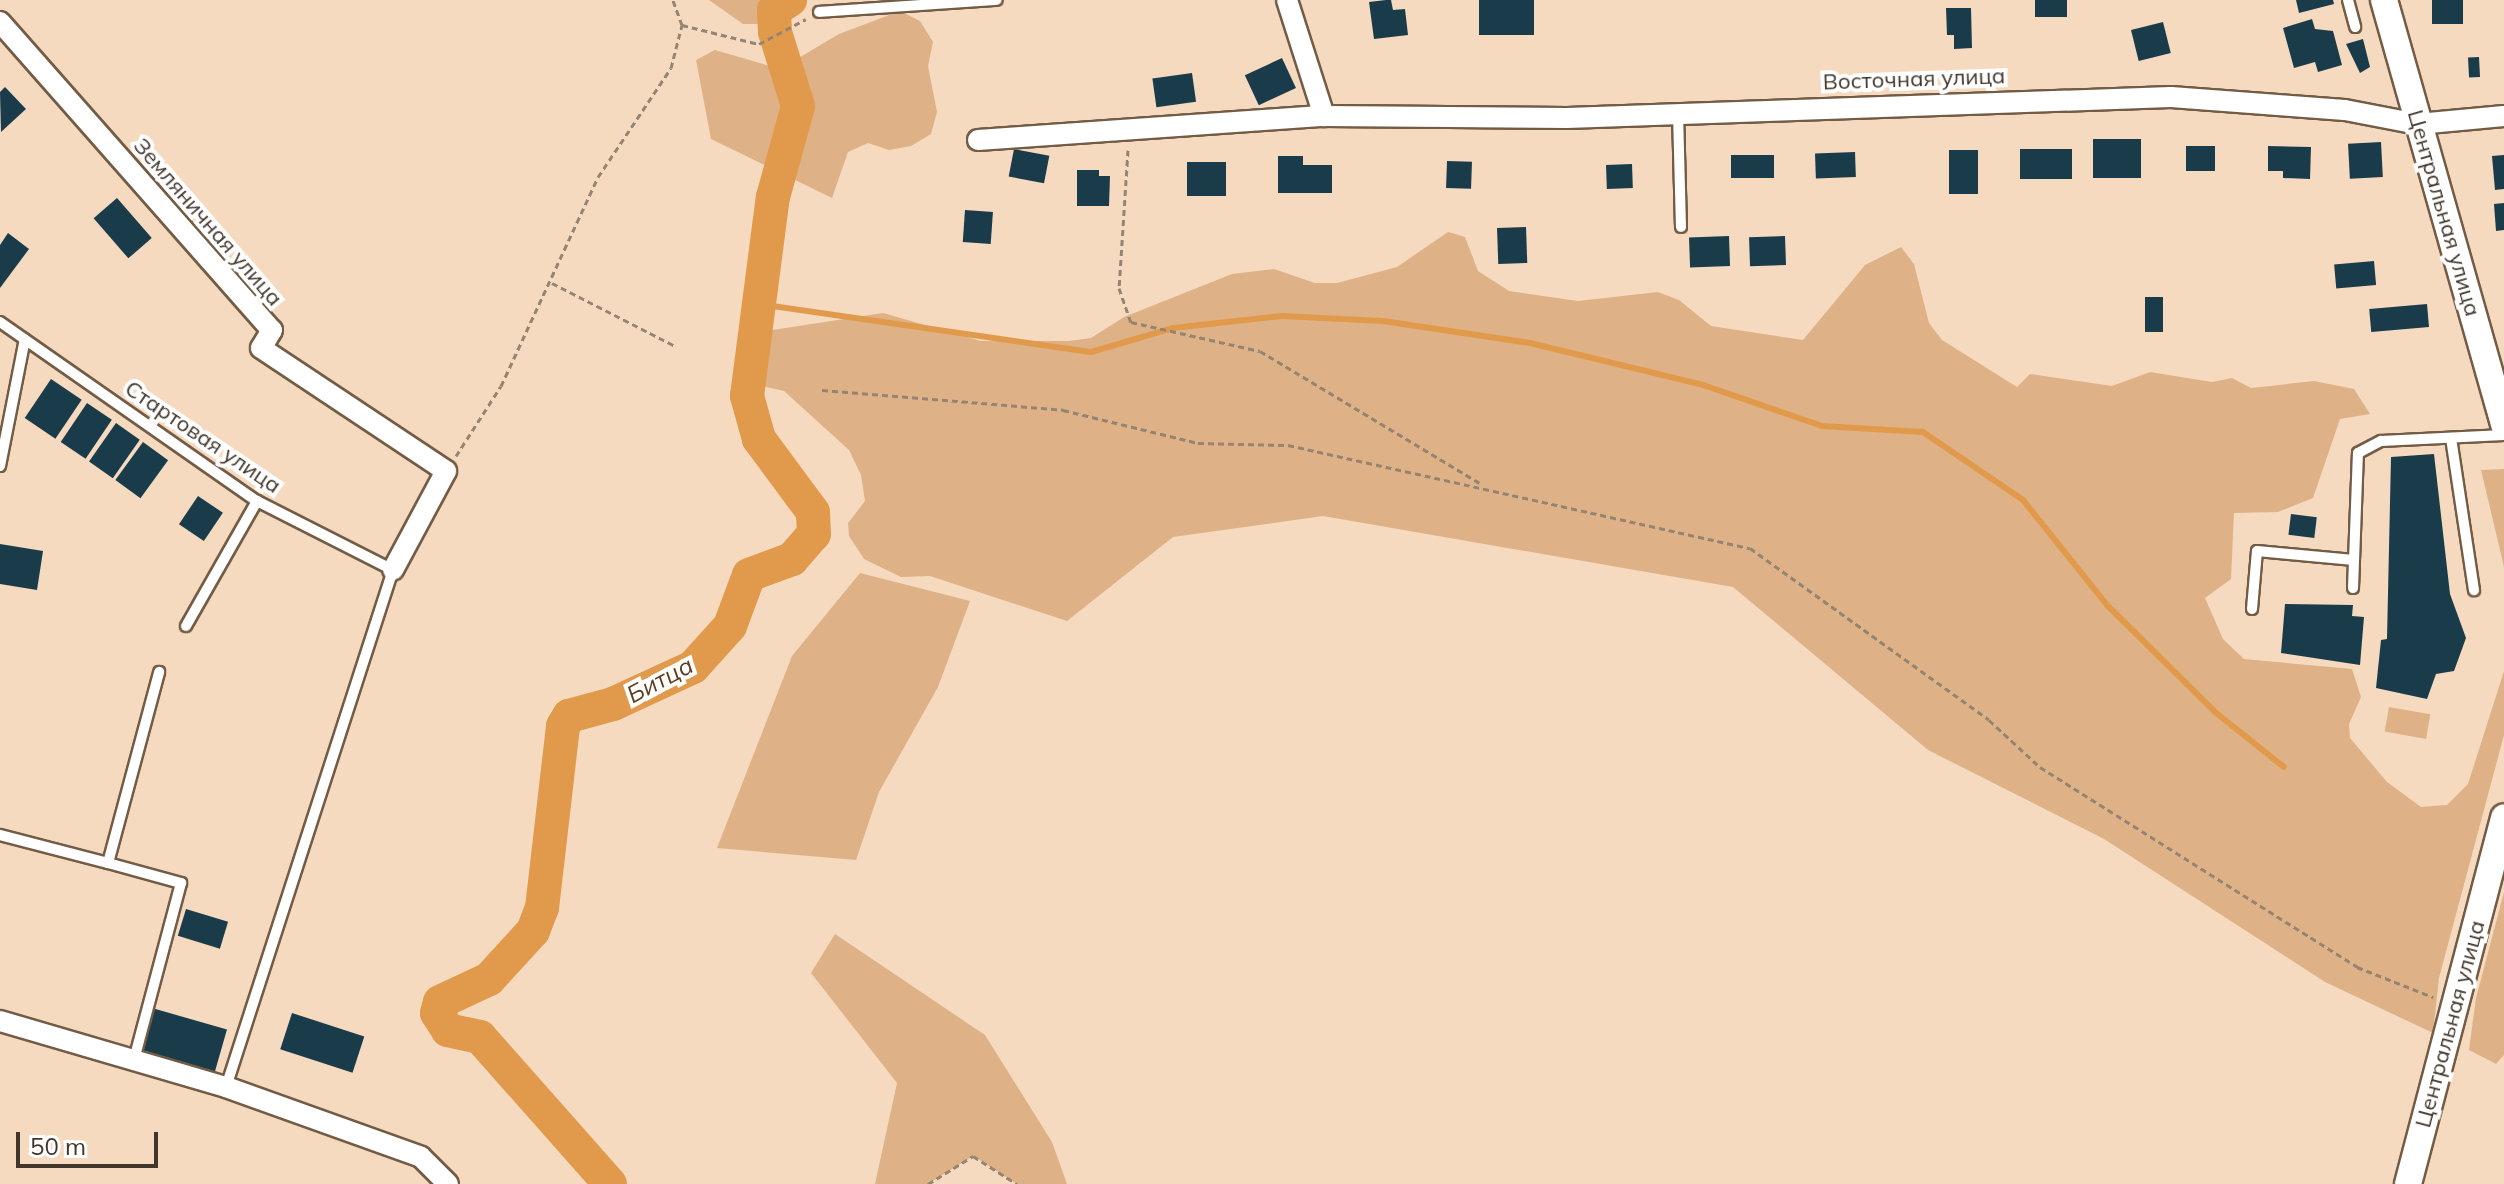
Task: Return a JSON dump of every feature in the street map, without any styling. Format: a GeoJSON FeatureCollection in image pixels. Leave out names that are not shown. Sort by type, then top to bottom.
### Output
{"type":"FeatureCollection","features":[{"type":"Feature","properties":{"kind":"street"},"geometry":{"type":"LineString","coordinates":[[1287,0],[1324,116]]}},
{"type":"Feature","properties":{"kind":"street","name":"Центральная улица"},"geometry":{"type":"LineString","coordinates":[[2384,0],[2418,124],[2500,391],[2504,425]]}},
{"type":"Feature","properties":{"kind":"street","name":"Земляничная улица"},"geometry":{"type":"LineString","coordinates":[[0,22],[272,330],[261,348],[446,471]]}},
{"type":"Feature","properties":{"kind":"street","name":"Восточная улица"},"geometry":{"type":"LineString","coordinates":[[978,140],[1324,116],[1567,118],[2171,97],[2345,110],[2418,124],[2504,116]]}},
{"type":"Feature","properties":{"kind":"street"},"geometry":{"type":"LineString","coordinates":[[393,570],[446,471]]}},
{"type":"Feature","properties":{"kind":"street","name":"Центральная улица"},"geometry":{"type":"LineString","coordinates":[[2408,1184],[2504,817]]}},
{"type":"Feature","properties":{"kind":"street"},"geometry":{"type":"LineString","coordinates":[[0,1021],[226,1087],[421,1157],[448,1184]]}},
{"type":"Feature","properties":{"kind":"lane"},"geometry":{"type":"LineString","coordinates":[[819,12],[997,0]]}},
{"type":"Feature","properties":{"kind":"lane"},"geometry":{"type":"LineString","coordinates":[[2348,0],[2355,27]]}},
{"type":"Feature","properties":{"kind":"lane"},"geometry":{"type":"LineString","coordinates":[[1678,113],[1681,227]]}},
{"type":"Feature","properties":{"kind":"lane","name":"Стартовая улица"},"geometry":{"type":"LineString","coordinates":[[0,322],[257,501],[393,570]]}},
{"type":"Feature","properties":{"kind":"lane"},"geometry":{"type":"LineString","coordinates":[[0,466],[25,339]]}},
{"type":"Feature","properties":{"kind":"lane"},"geometry":{"type":"LineString","coordinates":[[2353,588],[2358,453],[2381,441],[2504,435]]}},
{"type":"Feature","properties":{"kind":"lane"},"geometry":{"type":"LineString","coordinates":[[2451,438],[2474,590]]}},
{"type":"Feature","properties":{"kind":"lane"},"geometry":{"type":"LineString","coordinates":[[186,626],[257,501]]}},
{"type":"Feature","properties":{"kind":"lane"},"geometry":{"type":"LineString","coordinates":[[2252,609],[2257,551],[2354,560]]}},
{"type":"Feature","properties":{"kind":"lane"},"geometry":{"type":"LineString","coordinates":[[226,1087],[393,570]]}},
{"type":"Feature","properties":{"kind":"lane"},"geometry":{"type":"LineString","coordinates":[[108,863],[159,672]]}},
{"type":"Feature","properties":{"kind":"lane"},"geometry":{"type":"LineString","coordinates":[[0,835],[181,883],[134,1060]]}},
{"type":"Feature","properties":{"kind":"path"},"geometry":{"type":"LineString","coordinates":[[446,471],[501,386],[598,177],[671,68],[682,25],[673,0]]}},
{"type":"Feature","properties":{"kind":"path"},"geometry":{"type":"LineString","coordinates":[[682,25],[759,44],[819,12]]}},
{"type":"Feature","properties":{"kind":"path"},"geometry":{"type":"LineString","coordinates":[[1129,129],[1119,288],[1131,322],[1260,351],[1483,485]]}},
{"type":"Feature","properties":{"kind":"path"},"geometry":{"type":"LineString","coordinates":[[551,283],[677,347]]}},
{"type":"Feature","properties":{"kind":"path"},"geometry":{"type":"LineString","coordinates":[[822,390],[1063,410],[1198,443],[1288,445],[1483,485],[1750,548],[1989,720],[2040,767],[2357,967],[2455,1005]]}},
{"type":"Feature","properties":{"kind":"path"},"geometry":{"type":"LineString","coordinates":[[928,1184],[973,1156],[1017,1184]]}},
{"type":"Feature","properties":{"kind":"shaded area"},"geometry":{"type":"Polygon","coordinates":[[[709,0],[797,0],[765,24],[743,24],[709,0]]]}},
{"type":"Feature","properties":{"kind":"shaded area"},"geometry":{"type":"Polygon","coordinates":[[[900,11],[920,21],[933,42],[928,66],[937,112],[931,134],[911,146],[889,150],[868,143],[848,152],[832,198],[711,139],[696,60],[715,50],[780,69],[839,34],[900,11]]]}},
{"type":"Feature","properties":{"kind":"shaded area"},"geometry":{"type":"Polygon","coordinates":[[[1448,232],[1465,237],[1478,271],[1509,291],[1578,301],[1658,292],[1679,300],[1711,326],[1803,340],[1865,265],[1901,247],[1914,264],[1929,323],[1942,340],[2017,387],[2030,374],[2112,386],[2150,372],[2212,382],[2232,378],[2251,388],[2314,381],[2354,389],[2370,414],[2340,419],[2313,498],[2278,512],[2234,513],[2231,579],[2205,598],[2223,639],[2244,659],[2352,669],[2361,697],[2349,724],[2350,738],[2387,782],[2421,807],[2447,805],[2468,784],[2504,671],[2504,735],[2439,978],[2433,1033],[2325,982],[2104,839],[1928,750],[1733,587],[1323,516],[1173,537],[1067,621],[930,576],[901,577],[864,559],[849,536],[848,523],[865,501],[861,475],[849,450],[784,391],[757,385],[766,331],[883,313],[981,341],[1091,338],[1124,317],[1232,274],[1274,269],[1315,283],[1337,283],[1397,267],[1448,232]]]}},
{"type":"Feature","properties":{"kind":"shaded area"},"geometry":{"type":"Polygon","coordinates":[[[2504,469],[2504,567],[2481,470],[2504,469]]]}},
{"type":"Feature","properties":{"kind":"shaded area"},"geometry":{"type":"Polygon","coordinates":[[[860,573],[970,601],[938,687],[879,792],[856,860],[717,848],[792,656],[860,573]]]}},
{"type":"Feature","properties":{"kind":"shaded area"},"geometry":{"type":"Polygon","coordinates":[[[2389,707],[2430,714],[2426,739],[2385,732],[2389,707]]]}},
{"type":"Feature","properties":{"kind":"shaded area"},"geometry":{"type":"Polygon","coordinates":[[[2504,892],[2504,1055],[2496,1064],[2469,1050],[2476,998],[2504,892]]]}},
{"type":"Feature","properties":{"kind":"shaded area"},"geometry":{"type":"Polygon","coordinates":[[[835,934],[985,1035],[1052,1142],[1067,1184],[1017,1184],[973,1156],[928,1184],[875,1184],[897,1083],[811,973],[835,934]]]}},
{"type":"Feature","properties":{"kind":"building"},"geometry":{"type":"Polygon","coordinates":[[[1391,0],[1393,10],[1405,9],[1408,35],[1374,39],[1369,2],[1391,0]]]}},
{"type":"Feature","properties":{"kind":"building"},"geometry":{"type":"Polygon","coordinates":[[[1479,0],[1534,0],[1534,35],[1479,35],[1479,0]]]}},
{"type":"Feature","properties":{"kind":"building"},"geometry":{"type":"Polygon","coordinates":[[[2035,0],[2067,0],[2067,17],[2035,17],[2035,0]]]}},
{"type":"Feature","properties":{"kind":"building"},"geometry":{"type":"Polygon","coordinates":[[[2296,0],[2333,0],[2334,4],[2299,13],[2296,0]]]}},
{"type":"Feature","properties":{"kind":"building"},"geometry":{"type":"Polygon","coordinates":[[[2432,0],[2463,0],[2463,24],[2432,24],[2432,0]]]}},
{"type":"Feature","properties":{"kind":"building"},"geometry":{"type":"Polygon","coordinates":[[[1946,8],[1971,8],[1972,48],[1954,49],[1954,35],[1947,35],[1946,8]]]}},
{"type":"Feature","properties":{"kind":"building"},"geometry":{"type":"Polygon","coordinates":[[[2312,19],[2315,29],[2333,31],[2342,65],[2318,72],[2315,62],[2294,68],[2283,28],[2312,19]]]}},
{"type":"Feature","properties":{"kind":"building"},"geometry":{"type":"Polygon","coordinates":[[[2163,22],[2171,53],[2139,61],[2131,30],[2163,22]]]}},
{"type":"Feature","properties":{"kind":"building"},"geometry":{"type":"Polygon","coordinates":[[[2363,39],[2370,67],[2360,73],[2346,44],[2363,39]]]}},
{"type":"Feature","properties":{"kind":"building"},"geometry":{"type":"Polygon","coordinates":[[[2479,57],[2480,77],[2469,78],[2468,58],[2479,57]]]}},
{"type":"Feature","properties":{"kind":"building"},"geometry":{"type":"Polygon","coordinates":[[[1282,58],[1296,88],[1259,105],[1245,75],[1282,58]]]}},
{"type":"Feature","properties":{"kind":"building"},"geometry":{"type":"Polygon","coordinates":[[[1192,73],[1196,102],[1156,107],[1152,79],[1192,73]]]}},
{"type":"Feature","properties":{"kind":"building"},"geometry":{"type":"Polygon","coordinates":[[[5,87],[26,109],[1,132],[0,92],[5,87]]]}},
{"type":"Feature","properties":{"kind":"building"},"geometry":{"type":"Polygon","coordinates":[[[2093,139],[2141,139],[2141,178],[2093,178],[2093,139]]]}},
{"type":"Feature","properties":{"kind":"building"},"geometry":{"type":"Polygon","coordinates":[[[2381,142],[2383,177],[2350,179],[2348,144],[2381,142]]]}},
{"type":"Feature","properties":{"kind":"building"},"geometry":{"type":"Polygon","coordinates":[[[2186,146],[2215,146],[2215,171],[2186,171],[2186,146]]]}},
{"type":"Feature","properties":{"kind":"building"},"geometry":{"type":"Polygon","coordinates":[[[2268,146],[2311,147],[2310,179],[2283,178],[2283,171],[2268,171],[2268,146]]]}},
{"type":"Feature","properties":{"kind":"building"},"geometry":{"type":"Polygon","coordinates":[[[1014,149],[1049,156],[1044,183],[1009,176],[1014,149]]]}},
{"type":"Feature","properties":{"kind":"building"},"geometry":{"type":"Polygon","coordinates":[[[2020,149],[2072,149],[2072,179],[2020,179],[2020,149]]]}},
{"type":"Feature","properties":{"kind":"building"},"geometry":{"type":"Polygon","coordinates":[[[1949,150],[1978,150],[1978,194],[1949,194],[1949,150]]]}},
{"type":"Feature","properties":{"kind":"building"},"geometry":{"type":"Polygon","coordinates":[[[1855,152],[1856,177],[1816,178],[1815,153],[1855,152]]]}},
{"type":"Feature","properties":{"kind":"building"},"geometry":{"type":"Polygon","coordinates":[[[1731,155],[1774,155],[1774,178],[1731,178],[1731,155]]]}},
{"type":"Feature","properties":{"kind":"building"},"geometry":{"type":"Polygon","coordinates":[[[2504,155],[2504,189],[2495,190],[2492,156],[2504,155]]]}},
{"type":"Feature","properties":{"kind":"building"},"geometry":{"type":"Polygon","coordinates":[[[1278,156],[1303,156],[1303,165],[1332,165],[1332,193],[1278,193],[1278,156]]]}},
{"type":"Feature","properties":{"kind":"building"},"geometry":{"type":"Polygon","coordinates":[[[1447,161],[1472,162],[1471,189],[1446,188],[1447,161]]]}},
{"type":"Feature","properties":{"kind":"building"},"geometry":{"type":"Polygon","coordinates":[[[1187,162],[1226,162],[1226,196],[1187,196],[1187,162]]]}},
{"type":"Feature","properties":{"kind":"building"},"geometry":{"type":"Polygon","coordinates":[[[1632,164],[1633,188],[1607,189],[1606,165],[1632,164]]]}},
{"type":"Feature","properties":{"kind":"building"},"geometry":{"type":"Polygon","coordinates":[[[1077,170],[1099,170],[1099,176],[1110,176],[1109,206],[1077,206],[1077,170]]]}},
{"type":"Feature","properties":{"kind":"building"},"geometry":{"type":"Polygon","coordinates":[[[117,198],[152,238],[128,258],[94,218],[117,198]]]}},
{"type":"Feature","properties":{"kind":"building"},"geometry":{"type":"Polygon","coordinates":[[[2504,203],[2504,230],[2496,231],[2494,204],[2504,203]]]}},
{"type":"Feature","properties":{"kind":"building"},"geometry":{"type":"Polygon","coordinates":[[[965,210],[993,212],[991,244],[963,242],[965,210]]]}},
{"type":"Feature","properties":{"kind":"building"},"geometry":{"type":"Polygon","coordinates":[[[1526,227],[1527,263],[1498,264],[1497,228],[1526,227]]]}},
{"type":"Feature","properties":{"kind":"building"},"geometry":{"type":"Polygon","coordinates":[[[8,233],[29,249],[0,288],[0,245],[8,233]]]}},
{"type":"Feature","properties":{"kind":"building"},"geometry":{"type":"Polygon","coordinates":[[[1729,236],[1730,266],[1690,267],[1689,237],[1729,236]]]}},
{"type":"Feature","properties":{"kind":"building"},"geometry":{"type":"Polygon","coordinates":[[[1785,236],[1786,265],[1750,266],[1749,237],[1785,236]]]}},
{"type":"Feature","properties":{"kind":"building"},"geometry":{"type":"Polygon","coordinates":[[[2374,261],[2376,285],[2336,288],[2334,264],[2374,261]]]}},
{"type":"Feature","properties":{"kind":"building"},"geometry":{"type":"Polygon","coordinates":[[[2145,297],[2163,297],[2163,332],[2145,332],[2145,297]]]}},
{"type":"Feature","properties":{"kind":"building"},"geometry":{"type":"Polygon","coordinates":[[[2427,304],[2429,327],[2371,332],[2369,309],[2427,304]]]}},
{"type":"Feature","properties":{"kind":"building"},"geometry":{"type":"Polygon","coordinates":[[[51,379],[82,400],[55,439],[25,418],[51,379]]]}},
{"type":"Feature","properties":{"kind":"building"},"geometry":{"type":"Polygon","coordinates":[[[87,403],[112,420],[86,459],[61,442],[87,403]]]}},
{"type":"Feature","properties":{"kind":"building"},"geometry":{"type":"Polygon","coordinates":[[[116,423],[140,440],[113,478],[89,462],[116,423]]]}},
{"type":"Feature","properties":{"kind":"building"},"geometry":{"type":"Polygon","coordinates":[[[143,442],[168,460],[140,498],[115,480],[143,442]]]}},
{"type":"Feature","properties":{"kind":"building"},"geometry":{"type":"Polygon","coordinates":[[[2434,454],[2450,594],[2466,638],[2454,671],[2436,674],[2427,699],[2376,688],[2381,640],[2387,639],[2391,457],[2434,454]]]}},
{"type":"Feature","properties":{"kind":"building"},"geometry":{"type":"Polygon","coordinates":[[[198,496],[223,513],[204,541],[179,524],[198,496]]]}},
{"type":"Feature","properties":{"kind":"building"},"geometry":{"type":"Polygon","coordinates":[[[2291,514],[2317,517],[2314,538],[2288,535],[2291,514]]]}},
{"type":"Feature","properties":{"kind":"building"},"geometry":{"type":"Polygon","coordinates":[[[0,544],[43,551],[37,590],[0,584],[0,544]]]}},
{"type":"Feature","properties":{"kind":"building"},"geometry":{"type":"Polygon","coordinates":[[[2285,604],[2353,605],[2352,616],[2364,617],[2360,665],[2281,653],[2285,604]]]}},
{"type":"Feature","properties":{"kind":"building"},"geometry":{"type":"Polygon","coordinates":[[[186,909],[228,922],[220,949],[178,936],[186,909]]]}},
{"type":"Feature","properties":{"kind":"building"},"geometry":{"type":"Polygon","coordinates":[[[152,1008],[227,1029],[213,1078],[138,1056],[152,1008]]]}},
{"type":"Feature","properties":{"kind":"building"},"geometry":{"type":"Polygon","coordinates":[[[292,1013],[364,1036],[353,1073],[280,1049],[292,1013]]]}},
{"type":"Feature","properties":{"kind":"waterway","name":"Битца"},"geometry":{"type":"LineString","coordinates":[[610,1184],[480,1037],[448,1030],[437,1013],[440,1002],[489,979],[533,931],[542,908],[563,726],[569,716],[613,704],[693,667],[730,626],[749,575],[792,559],[814,534],[813,512],[759,439],[747,396],[773,197],[798,106],[775,32],[774,10],[790,0]]}},
{"type":"Feature","properties":{"kind":"waterway"},"geometry":{"type":"LineString","coordinates":[[758,304],[1091,352],[1173,328],[1282,316],[1383,321],[1530,343],[1703,385],[1822,426],[1923,432],[2023,500],[2107,605],[2215,712],[2284,767]]}}]}
